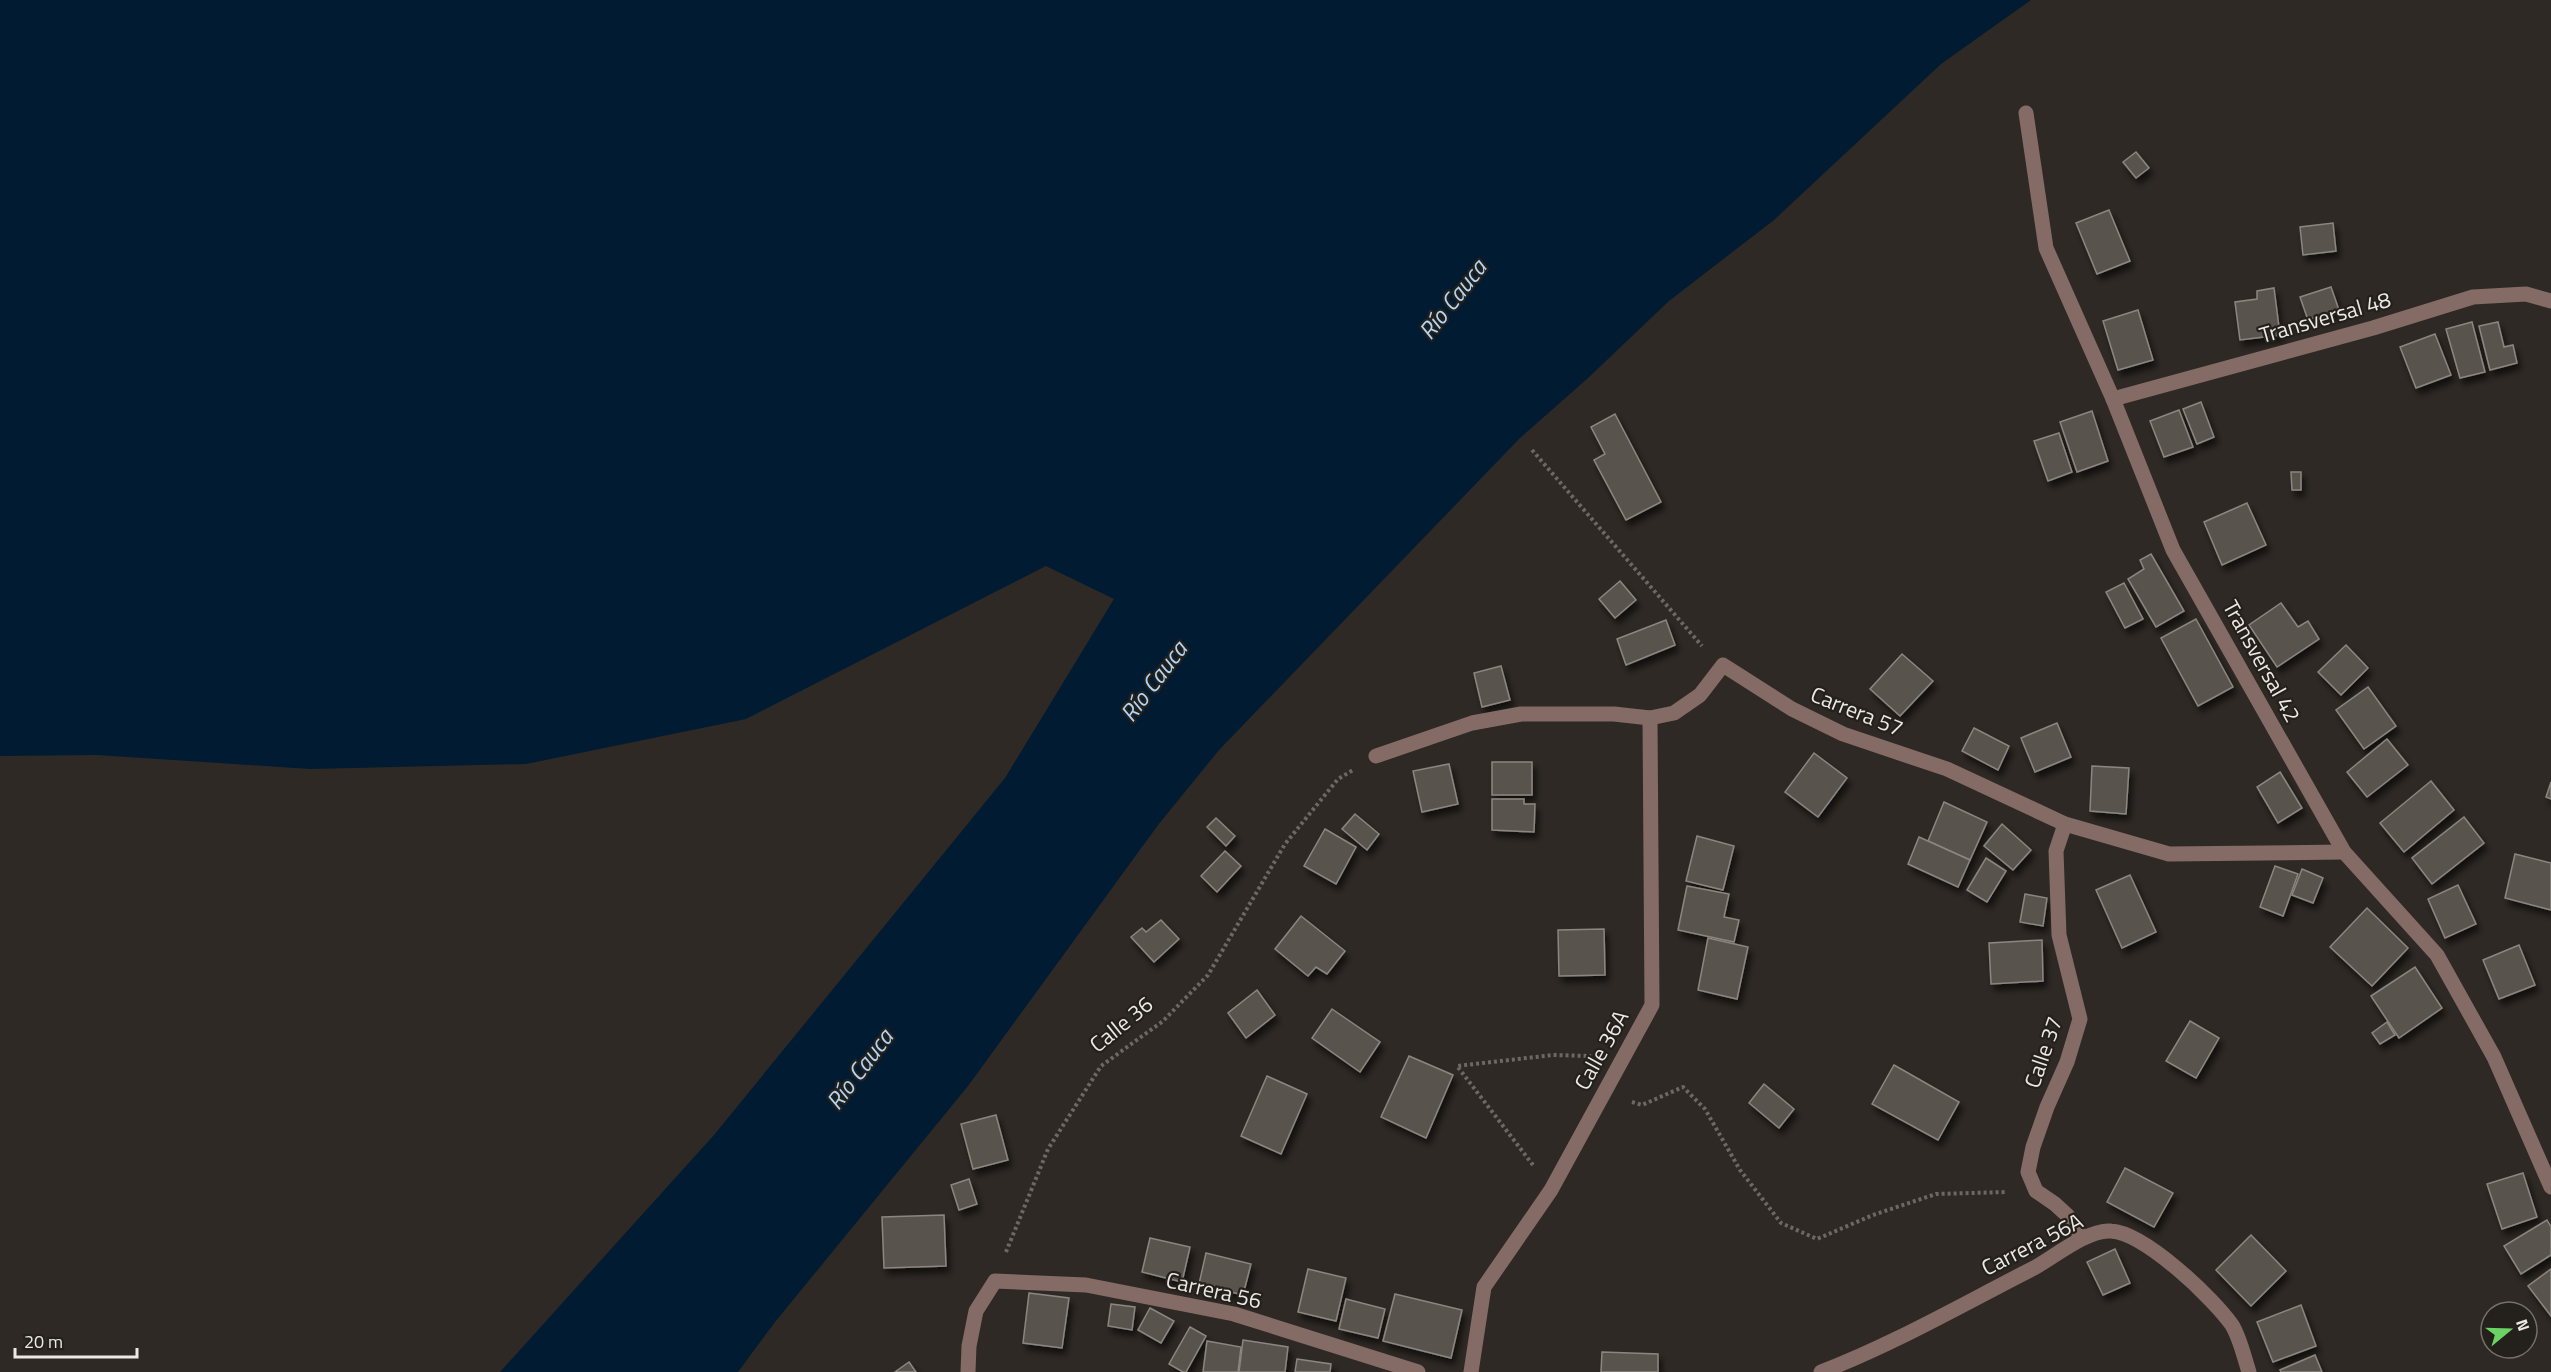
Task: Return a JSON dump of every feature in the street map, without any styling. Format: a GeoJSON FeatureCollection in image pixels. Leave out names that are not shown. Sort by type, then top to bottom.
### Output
{"type":"FeatureCollection","features":[{"type":"Feature","properties":{"kind":"street","name":"Transversal 42"},"geometry":{"type":"LineString","coordinates":[[2026,113],[2046,248],[2113,399],[2173,550],[2344,852],[2438,955],[2494,1057],[2551,1187]]}},
{"type":"Feature","properties":{"kind":"street","name":"Transversal 48"},"geometry":{"type":"LineString","coordinates":[[2113,399],[2373,328],[2473,297],[2526,294],[2551,301]]}},
{"type":"Feature","properties":{"kind":"street","name":"Carrera 57"},"geometry":{"type":"LineString","coordinates":[[1723,665],[1792,709],[1843,735],[1947,769],[2065,824],[2169,854],[2344,852]]}},
{"type":"Feature","properties":{"kind":"street"},"geometry":{"type":"LineString","coordinates":[[1376,756],[1472,723],[1521,714],[1614,714],[1650,718],[1674,713],[1700,695],[1723,665]]}},
{"type":"Feature","properties":{"kind":"street","name":"Calle 36A"},"geometry":{"type":"LineString","coordinates":[[1471,1372],[1484,1287],[1551,1190],[1652,1005],[1650,718]]}},
{"type":"Feature","properties":{"kind":"street","name":"Calle 37"},"geometry":{"type":"LineString","coordinates":[[2065,824],[2056,851],[2059,935],[2080,1019],[2067,1062],[2037,1137],[2028,1173],[2036,1191],[2068,1216],[2082,1238]]}},
{"type":"Feature","properties":{"kind":"street","name":"Carrera 56A"},"geometry":{"type":"LineString","coordinates":[[1821,1372],[1867,1354],[2046,1261],[2082,1238],[2111,1231],[2146,1244],[2194,1283],[2232,1326],[2249,1372]]}},
{"type":"Feature","properties":{"kind":"street"},"geometry":{"type":"LineString","coordinates":[[968,1372],[969,1346],[976,1311],[995,1281]]}},
{"type":"Feature","properties":{"kind":"street","name":"Carrera 56"},"geometry":{"type":"LineString","coordinates":[[995,1281],[1086,1285],[1234,1314],[1418,1372]]}},
{"type":"Feature","properties":{"kind":"path"},"geometry":{"type":"LineString","coordinates":[[1532,450],[1707,651],[1723,665]]}},
{"type":"Feature","properties":{"kind":"path","name":"Calle 36"},"geometry":{"type":"LineString","coordinates":[[995,1281],[1048,1149],[1101,1066],[1163,1021],[1208,975],[1284,844],[1338,779],[1376,756]]}},
{"type":"Feature","properties":{"kind":"path"},"geometry":{"type":"LineString","coordinates":[[1551,1190],[1457,1066],[1553,1055],[1588,1055],[1618,1066]]}},
{"type":"Feature","properties":{"kind":"path"},"geometry":{"type":"LineString","coordinates":[[1602,1094],[1642,1105],[1683,1087],[1705,1108],[1740,1170],[1781,1223],[1817,1239],[1873,1215],[1936,1194],[2002,1191],[2055,1204]]}},
{"type":"Feature","properties":{"kind":"water","name":"Río Cauca"},"geometry":{"type":"Polygon","coordinates":[[[0,0],[2031,0],[1941,64],[1774,220],[1669,301],[1588,378],[1520,438],[1219,750],[1158,825],[968,1086],[775,1322],[738,1372],[500,1372],[714,1135],[1005,778],[1114,599],[1046,566],[746,719],[526,764],[311,769],[97,755],[0,756],[0,0]]]}},
{"type":"Feature","properties":{"kind":"building"},"geometry":{"type":"Polygon","coordinates":[[[2136,152],[2149,168],[2136,178],[2123,162],[2136,152]]]}},
{"type":"Feature","properties":{"kind":"building"},"geometry":{"type":"Polygon","coordinates":[[[2109,210],[2130,261],[2097,274],[2076,223],[2109,210]]]}},
{"type":"Feature","properties":{"kind":"building"},"geometry":{"type":"Polygon","coordinates":[[[2333,223],[2336,251],[2303,255],[2300,227],[2333,223]]]}},
{"type":"Feature","properties":{"kind":"building"},"geometry":{"type":"Polygon","coordinates":[[[2331,287],[2339,310],[2308,320],[2300,297],[2331,287]]]}},
{"type":"Feature","properties":{"kind":"building"},"geometry":{"type":"Polygon","coordinates":[[[2274,288],[2280,335],[2240,340],[2235,302],[2257,299],[2257,291],[2274,288]]]}},
{"type":"Feature","properties":{"kind":"building"},"geometry":{"type":"Polygon","coordinates":[[[2138,310],[2153,360],[2118,370],[2103,321],[2138,310]]]}},
{"type":"Feature","properties":{"kind":"building"},"geometry":{"type":"Polygon","coordinates":[[[2472,322],[2485,372],[2460,378],[2446,329],[2472,322]]]}},
{"type":"Feature","properties":{"kind":"building"},"geometry":{"type":"Polygon","coordinates":[[[2498,322],[2504,347],[2513,345],[2517,363],[2490,370],[2479,326],[2498,322]]]}},
{"type":"Feature","properties":{"kind":"building"},"geometry":{"type":"Polygon","coordinates":[[[2435,334],[2451,375],[2416,388],[2400,347],[2435,334]]]}},
{"type":"Feature","properties":{"kind":"building"},"geometry":{"type":"Polygon","coordinates":[[[2201,402],[2214,437],[2197,444],[2183,409],[2201,402]]]}},
{"type":"Feature","properties":{"kind":"building"},"geometry":{"type":"Polygon","coordinates":[[[2179,410],[2193,447],[2164,457],[2150,421],[2179,410]]]}},
{"type":"Feature","properties":{"kind":"building"},"geometry":{"type":"Polygon","coordinates":[[[2092,411],[2108,461],[2077,472],[2060,422],[2092,411]]]}},
{"type":"Feature","properties":{"kind":"building"},"geometry":{"type":"Polygon","coordinates":[[[1615,414],[1661,502],[1626,520],[1594,460],[1605,454],[1591,427],[1615,414]]]}},
{"type":"Feature","properties":{"kind":"building"},"geometry":{"type":"Polygon","coordinates":[[[2059,433],[2072,472],[2048,481],[2034,441],[2059,433]]]}},
{"type":"Feature","properties":{"kind":"building"},"geometry":{"type":"Polygon","coordinates":[[[2291,472],[2301,472],[2301,490],[2292,490],[2291,472]]]}},
{"type":"Feature","properties":{"kind":"building"},"geometry":{"type":"Polygon","coordinates":[[[2247,503],[2266,545],[2222,565],[2204,522],[2247,503]]]}},
{"type":"Feature","properties":{"kind":"building"},"geometry":{"type":"Polygon","coordinates":[[[2151,554],[2184,611],[2156,627],[2128,579],[2144,569],[2140,560],[2151,554]]]}},
{"type":"Feature","properties":{"kind":"building"},"geometry":{"type":"Polygon","coordinates":[[[1620,581],[1636,600],[1615,618],[1599,599],[1620,581]]]}},
{"type":"Feature","properties":{"kind":"building"},"geometry":{"type":"Polygon","coordinates":[[[2124,583],[2143,619],[2125,628],[2106,592],[2124,583]]]}},
{"type":"Feature","properties":{"kind":"building"},"geometry":{"type":"Polygon","coordinates":[[[2281,603],[2298,627],[2308,621],[2319,639],[2277,667],[2249,625],[2281,603]]]}},
{"type":"Feature","properties":{"kind":"building"},"geometry":{"type":"Polygon","coordinates":[[[2196,619],[2233,687],[2198,706],[2161,638],[2196,619]]]}},
{"type":"Feature","properties":{"kind":"building"},"geometry":{"type":"Polygon","coordinates":[[[1666,620],[1675,645],[1626,665],[1617,639],[1666,620]]]}},
{"type":"Feature","properties":{"kind":"building"},"geometry":{"type":"Polygon","coordinates":[[[2346,645],[2368,668],[2341,695],[2318,672],[2346,645]]]}},
{"type":"Feature","properties":{"kind":"building"},"geometry":{"type":"Polygon","coordinates":[[[1902,654],[1933,681],[1900,716],[1870,689],[1902,654]]]}},
{"type":"Feature","properties":{"kind":"building"},"geometry":{"type":"Polygon","coordinates":[[[1501,666],[1510,700],[1482,707],[1474,673],[1501,666]]]}},
{"type":"Feature","properties":{"kind":"building"},"geometry":{"type":"Polygon","coordinates":[[[2368,687],[2396,726],[2364,749],[2336,710],[2368,687]]]}},
{"type":"Feature","properties":{"kind":"building"},"geometry":{"type":"Polygon","coordinates":[[[2057,723],[2071,757],[2035,772],[2021,738],[2057,723]]]}},
{"type":"Feature","properties":{"kind":"building"},"geometry":{"type":"Polygon","coordinates":[[[1974,728],[2009,746],[1998,770],[1962,751],[1974,728]]]}},
{"type":"Feature","properties":{"kind":"building"},"geometry":{"type":"Polygon","coordinates":[[[2387,739],[2408,765],[2367,797],[2347,772],[2387,739]]]}},
{"type":"Feature","properties":{"kind":"building"},"geometry":{"type":"Polygon","coordinates":[[[1814,753],[1847,778],[1818,817],[1785,792],[1814,753]]]}},
{"type":"Feature","properties":{"kind":"building"},"geometry":{"type":"Polygon","coordinates":[[[1492,762],[1532,762],[1532,795],[1492,795],[1492,762]]]}},
{"type":"Feature","properties":{"kind":"building"},"geometry":{"type":"Polygon","coordinates":[[[1449,764],[1458,804],[1422,812],[1413,771],[1449,764]]]}},
{"type":"Feature","properties":{"kind":"building"},"geometry":{"type":"Polygon","coordinates":[[[2092,766],[2129,768],[2126,814],[2090,811],[2092,766]]]}},
{"type":"Feature","properties":{"kind":"building"},"geometry":{"type":"Polygon","coordinates":[[[2280,772],[2302,808],[2278,823],[2257,787],[2280,772]]]}},
{"type":"Feature","properties":{"kind":"building"},"geometry":{"type":"Polygon","coordinates":[[[2431,781],[2454,810],[2404,852],[2380,823],[2431,781]]]}},
{"type":"Feature","properties":{"kind":"building"},"geometry":{"type":"Polygon","coordinates":[[[2551,782],[2551,799],[2546,797],[2551,782]]]}},
{"type":"Feature","properties":{"kind":"building"},"geometry":{"type":"Polygon","coordinates":[[[1492,799],[1524,799],[1524,804],[1535,804],[1534,832],[1492,830],[1492,799]]]}},
{"type":"Feature","properties":{"kind":"building"},"geometry":{"type":"Polygon","coordinates":[[[1944,802],[1987,822],[1970,860],[1928,841],[1944,802]]]}},
{"type":"Feature","properties":{"kind":"building"},"geometry":{"type":"Polygon","coordinates":[[[1355,814],[1379,834],[1367,850],[1342,829],[1355,814]]]}},
{"type":"Feature","properties":{"kind":"building"},"geometry":{"type":"Polygon","coordinates":[[[2464,817],[2484,843],[2432,884],[2412,858],[2464,817]]]}},
{"type":"Feature","properties":{"kind":"building"},"geometry":{"type":"Polygon","coordinates":[[[1216,818],[1235,836],[1226,846],[1207,827],[1216,818]]]}},
{"type":"Feature","properties":{"kind":"building"},"geometry":{"type":"Polygon","coordinates":[[[2002,824],[2031,850],[2013,870],[1984,846],[2002,824]]]}},
{"type":"Feature","properties":{"kind":"building"},"geometry":{"type":"Polygon","coordinates":[[[1325,829],[1356,847],[1336,884],[1304,866],[1325,829]]]}},
{"type":"Feature","properties":{"kind":"building"},"geometry":{"type":"Polygon","coordinates":[[[1697,836],[1734,846],[1723,890],[1686,881],[1697,836]]]}},
{"type":"Feature","properties":{"kind":"building"},"geometry":{"type":"Polygon","coordinates":[[[1919,837],[1970,860],[1958,887],[1908,864],[1919,837]]]}},
{"type":"Feature","properties":{"kind":"building"},"geometry":{"type":"Polygon","coordinates":[[[1225,851],[1241,866],[1217,892],[1201,876],[1225,851]]]}},
{"type":"Feature","properties":{"kind":"building"},"geometry":{"type":"Polygon","coordinates":[[[2515,854],[2551,863],[2551,910],[2505,898],[2515,854]]]}},
{"type":"Feature","properties":{"kind":"building"},"geometry":{"type":"Polygon","coordinates":[[[1986,858],[2006,871],[1987,902],[1967,890],[1986,858]]]}},
{"type":"Feature","properties":{"kind":"building"},"geometry":{"type":"Polygon","coordinates":[[[2275,866],[2298,874],[2283,916],[2260,907],[2275,866]]]}},
{"type":"Feature","properties":{"kind":"building"},"geometry":{"type":"Polygon","coordinates":[[[2302,869],[2323,878],[2313,903],[2292,895],[2302,869]]]}},
{"type":"Feature","properties":{"kind":"building"},"geometry":{"type":"Polygon","coordinates":[[[2130,875],[2156,932],[2122,948],[2096,890],[2130,875]]]}},
{"type":"Feature","properties":{"kind":"building"},"geometry":{"type":"Polygon","coordinates":[[[2458,885],[2476,924],[2445,938],[2428,899],[2458,885]]]}},
{"type":"Feature","properties":{"kind":"building"},"geometry":{"type":"Polygon","coordinates":[[[1687,886],[1729,894],[1724,917],[1739,920],[1734,942],[1678,930],[1687,886]]]}},
{"type":"Feature","properties":{"kind":"building"},"geometry":{"type":"Polygon","coordinates":[[[2025,894],[2047,898],[2043,926],[2020,922],[2025,894]]]}},
{"type":"Feature","properties":{"kind":"building"},"geometry":{"type":"Polygon","coordinates":[[[2367,908],[2408,948],[2372,986],[2330,947],[2367,908]]]}},
{"type":"Feature","properties":{"kind":"building"},"geometry":{"type":"Polygon","coordinates":[[[1301,916],[1345,951],[1327,974],[1316,967],[1308,976],[1275,949],[1301,916]]]}},
{"type":"Feature","properties":{"kind":"building"},"geometry":{"type":"Polygon","coordinates":[[[1161,920],[1179,939],[1154,962],[1131,937],[1142,928],[1146,932],[1161,920]]]}},
{"type":"Feature","properties":{"kind":"building"},"geometry":{"type":"Polygon","coordinates":[[[1604,929],[1605,975],[1559,976],[1558,930],[1604,929]]]}},
{"type":"Feature","properties":{"kind":"building"},"geometry":{"type":"Polygon","coordinates":[[[1708,938],[1748,947],[1737,999],[1698,990],[1708,938]]]}},
{"type":"Feature","properties":{"kind":"building"},"geometry":{"type":"Polygon","coordinates":[[[2042,940],[2043,981],[1991,984],[1989,943],[2042,940]]]}},
{"type":"Feature","properties":{"kind":"building"},"geometry":{"type":"Polygon","coordinates":[[[2519,945],[2535,985],[2499,999],[2483,960],[2519,945]]]}},
{"type":"Feature","properties":{"kind":"building"},"geometry":{"type":"Polygon","coordinates":[[[2415,967],[2442,1008],[2399,1038],[2371,996],[2415,967]]]}},
{"type":"Feature","properties":{"kind":"building"},"geometry":{"type":"Polygon","coordinates":[[[1257,990],[1275,1015],[1246,1038],[1228,1013],[1257,990]]]}},
{"type":"Feature","properties":{"kind":"building"},"geometry":{"type":"Polygon","coordinates":[[[1332,1009],[1380,1042],[1360,1072],[1312,1038],[1332,1009]]]}},
{"type":"Feature","properties":{"kind":"building"},"geometry":{"type":"Polygon","coordinates":[[[2190,1021],[2219,1038],[2196,1078],[2166,1061],[2190,1021]]]}},
{"type":"Feature","properties":{"kind":"building"},"geometry":{"type":"Polygon","coordinates":[[[2387,1022],[2395,1035],[2380,1044],[2372,1033],[2387,1022]]]}},
{"type":"Feature","properties":{"kind":"building"},"geometry":{"type":"Polygon","coordinates":[[[1409,1056],[1453,1075],[1426,1138],[1381,1117],[1409,1056]]]}},
{"type":"Feature","properties":{"kind":"building"},"geometry":{"type":"Polygon","coordinates":[[[1894,1065],[1959,1102],[1938,1140],[1872,1104],[1894,1065]]]}},
{"type":"Feature","properties":{"kind":"building"},"geometry":{"type":"Polygon","coordinates":[[[1267,1076],[1307,1094],[1281,1154],[1241,1136],[1267,1076]]]}},
{"type":"Feature","properties":{"kind":"building"},"geometry":{"type":"Polygon","coordinates":[[[1764,1084],[1794,1109],[1779,1128],[1749,1103],[1764,1084]]]}},
{"type":"Feature","properties":{"kind":"building"},"geometry":{"type":"Polygon","coordinates":[[[996,1115],[1008,1160],[973,1169],[961,1124],[996,1115]]]}},
{"type":"Feature","properties":{"kind":"building"},"geometry":{"type":"Polygon","coordinates":[[[2125,1168],[2173,1193],[2154,1227],[2107,1202],[2125,1168]]]}},
{"type":"Feature","properties":{"kind":"building"},"geometry":{"type":"Polygon","coordinates":[[[2523,1173],[2537,1217],[2502,1229],[2487,1184],[2523,1173]]]}},
{"type":"Feature","properties":{"kind":"building"},"geometry":{"type":"Polygon","coordinates":[[[969,1179],[977,1204],[959,1210],[951,1185],[969,1179]]]}},
{"type":"Feature","properties":{"kind":"building"},"geometry":{"type":"Polygon","coordinates":[[[944,1215],[946,1266],[884,1268],[882,1217],[944,1215]]]}},
{"type":"Feature","properties":{"kind":"building"},"geometry":{"type":"Polygon","coordinates":[[[2547,1220],[2551,1227],[2551,1255],[2521,1274],[2504,1246],[2547,1220]]]}},
{"type":"Feature","properties":{"kind":"building"},"geometry":{"type":"Polygon","coordinates":[[[2251,1235],[2286,1271],[2251,1306],[2216,1270],[2251,1235]]]}},
{"type":"Feature","properties":{"kind":"building"},"geometry":{"type":"Polygon","coordinates":[[[1150,1238],[1190,1247],[1182,1282],[1142,1272],[1150,1238]]]}},
{"type":"Feature","properties":{"kind":"building"},"geometry":{"type":"Polygon","coordinates":[[[2115,1249],[2130,1283],[2103,1295],[2087,1262],[2115,1249]]]}},
{"type":"Feature","properties":{"kind":"building"},"geometry":{"type":"Polygon","coordinates":[[[1206,1253],[1251,1264],[1243,1295],[1199,1284],[1206,1253]]]}},
{"type":"Feature","properties":{"kind":"building"},"geometry":{"type":"Polygon","coordinates":[[[1308,1269],[1346,1278],[1336,1321],[1298,1312],[1308,1269]]]}},
{"type":"Feature","properties":{"kind":"building"},"geometry":{"type":"Polygon","coordinates":[[[2551,1269],[2551,1316],[2539,1300],[2528,1286],[2551,1269]]]}},
{"type":"Feature","properties":{"kind":"building"},"geometry":{"type":"Polygon","coordinates":[[[1029,1293],[1069,1298],[1062,1348],[1023,1343],[1029,1293]]]}},
{"type":"Feature","properties":{"kind":"building"},"geometry":{"type":"Polygon","coordinates":[[[1395,1294],[1462,1310],[1451,1358],[1383,1341],[1395,1294]]]}},
{"type":"Feature","properties":{"kind":"building"},"geometry":{"type":"Polygon","coordinates":[[[1346,1299],[1385,1309],[1378,1338],[1339,1329],[1346,1299]]]}},
{"type":"Feature","properties":{"kind":"building"},"geometry":{"type":"Polygon","coordinates":[[[1111,1304],[1135,1307],[1132,1330],[1108,1326],[1111,1304]]]}},
{"type":"Feature","properties":{"kind":"building"},"geometry":{"type":"Polygon","coordinates":[[[2301,1305],[2316,1346],[2273,1362],[2257,1322],[2301,1305]]]}},
{"type":"Feature","properties":{"kind":"building"},"geometry":{"type":"Polygon","coordinates":[[[1150,1308],[1174,1321],[1161,1343],[1138,1330],[1150,1308]]]}},
{"type":"Feature","properties":{"kind":"building"},"geometry":{"type":"Polygon","coordinates":[[[1190,1327],[1206,1336],[1186,1372],[1183,1372],[1169,1364],[1190,1327]]]}},
{"type":"Feature","properties":{"kind":"building"},"geometry":{"type":"Polygon","coordinates":[[[1243,1340],[1288,1347],[1285,1372],[1239,1372],[1243,1340]]]}},
{"type":"Feature","properties":{"kind":"building"},"geometry":{"type":"Polygon","coordinates":[[[1207,1341],[1241,1347],[1238,1372],[1203,1372],[1207,1341]]]}},
{"type":"Feature","properties":{"kind":"building"},"geometry":{"type":"Polygon","coordinates":[[[1602,1352],[1658,1354],[1658,1372],[1601,1372],[1602,1352]]]}},
{"type":"Feature","properties":{"kind":"building"},"geometry":{"type":"Polygon","coordinates":[[[2315,1355],[2322,1372],[2281,1372],[2280,1370],[2315,1355]]]}},
{"type":"Feature","properties":{"kind":"building"},"geometry":{"type":"Polygon","coordinates":[[[1297,1359],[1331,1364],[1330,1372],[1295,1372],[1297,1359]]]}},
{"type":"Feature","properties":{"kind":"building"},"geometry":{"type":"Polygon","coordinates":[[[909,1362],[916,1372],[895,1372],[909,1362]]]}}]}
